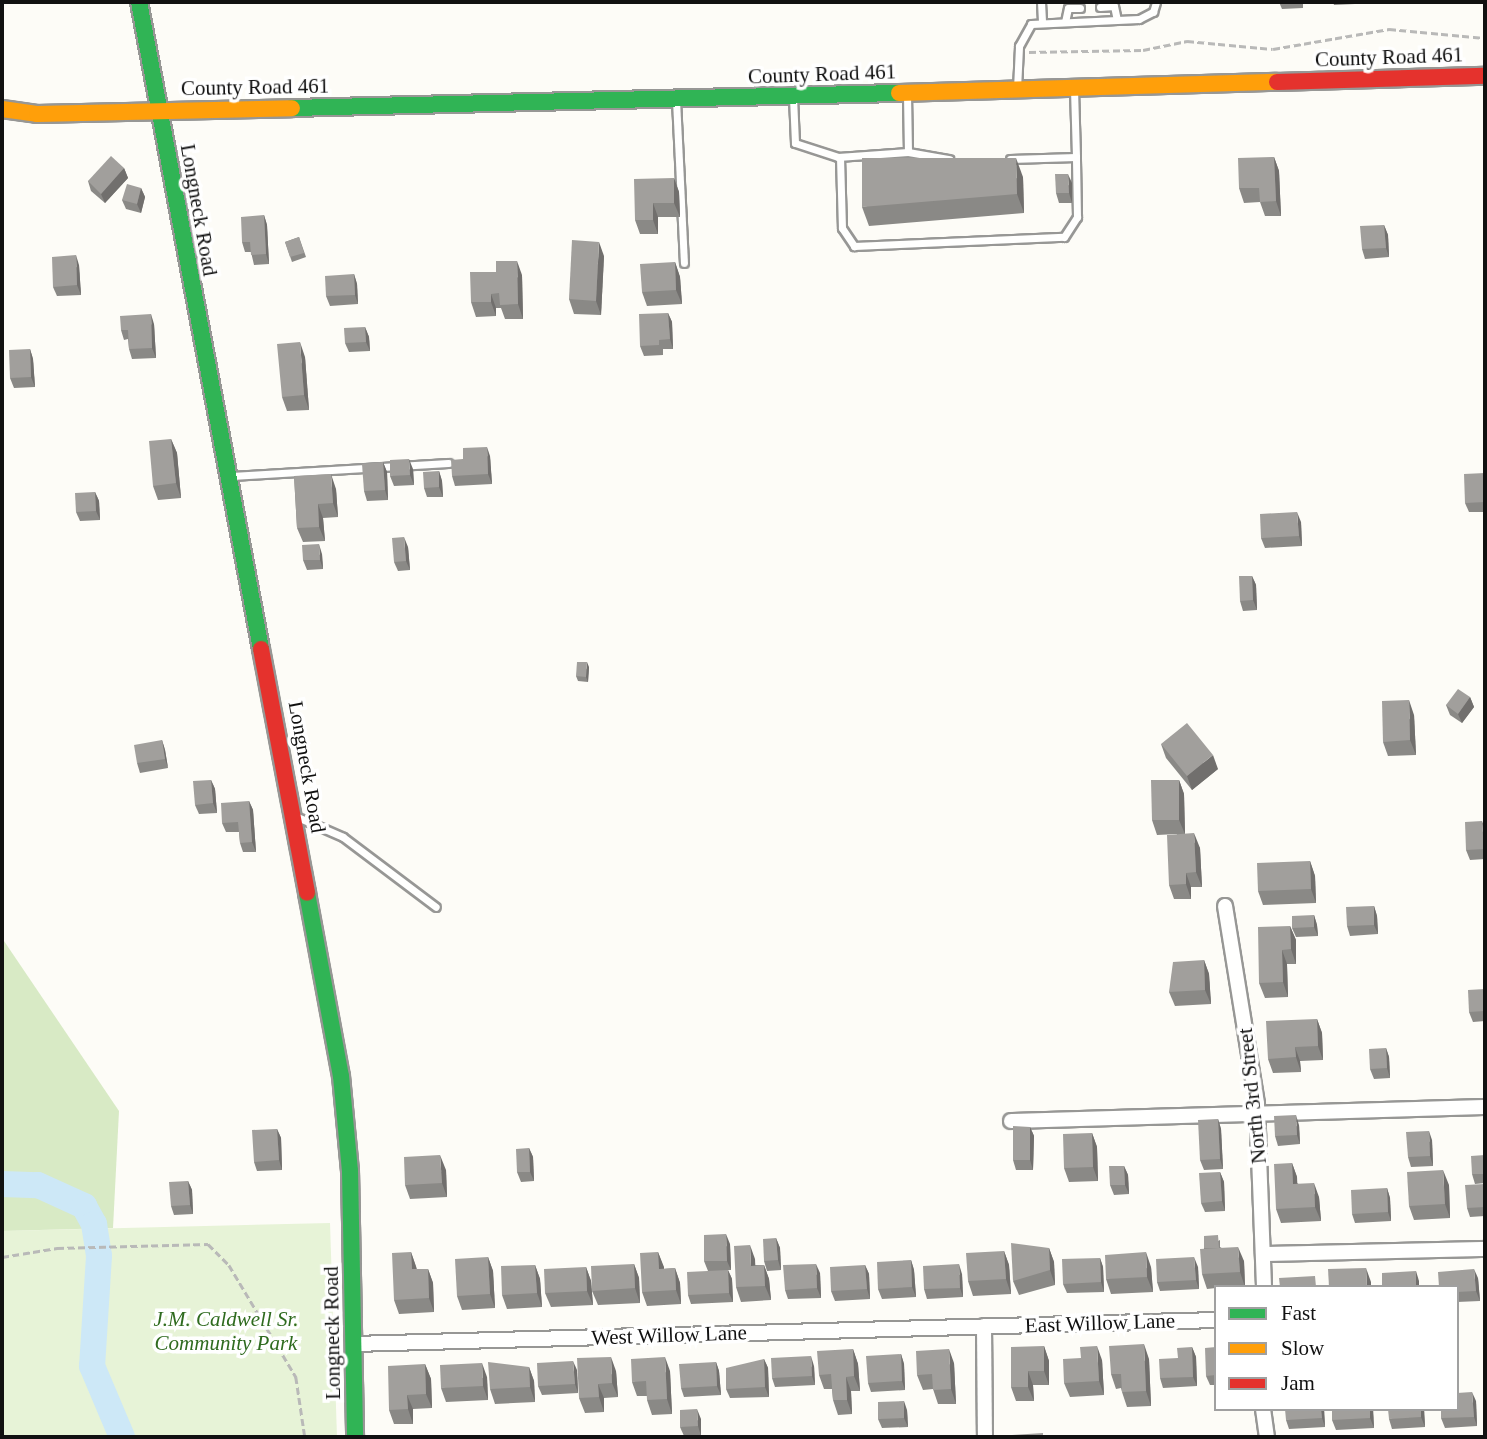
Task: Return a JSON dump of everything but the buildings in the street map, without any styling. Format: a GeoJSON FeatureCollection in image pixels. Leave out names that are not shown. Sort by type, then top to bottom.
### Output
{"type":"FeatureCollection","features":[{"type":"Feature","properties":{"kind":"main road","name":"Longneck Road"},"geometry":{"type":"LineString","coordinates":[[139,2],[294,816],[345,1108],[355,1437]]}},
{"type":"Feature","properties":{"kind":"main road","name":"County Road 461"},"geometry":{"type":"LineString","coordinates":[[37,114],[1485,76]]}},
{"type":"Feature","properties":{"kind":"main road"},"geometry":{"type":"LineString","coordinates":[[2,108],[37,114]]}},
{"type":"Feature","properties":{"kind":"main road"},"geometry":{"type":"LineString","coordinates":[[2,124],[37,114]]}},
{"type":"Feature","properties":{"kind":"street","name":"North 3rd Street"},"geometry":{"type":"LineString","coordinates":[[1225,906],[1258,1116],[1264,1285]]}},
{"type":"Feature","properties":{"kind":"street"},"geometry":{"type":"LineString","coordinates":[[1011,1121],[1258,1116],[1485,1107]]}},
{"type":"Feature","properties":{"kind":"street"},"geometry":{"type":"LineString","coordinates":[[1263,1254],[1485,1249]]}},
{"type":"Feature","properties":{"kind":"street","name":"East Willow Lane"},"geometry":{"type":"LineString","coordinates":[[985,1326],[1214,1320]]}},
{"type":"Feature","properties":{"kind":"street","name":"West Willow Lane"},"geometry":{"type":"LineString","coordinates":[[353,1344],[985,1326]]}},
{"type":"Feature","properties":{"kind":"street"},"geometry":{"type":"LineString","coordinates":[[985,1326],[985,1437]]}},
{"type":"Feature","properties":{"kind":"street"},"geometry":{"type":"LineString","coordinates":[[1263,1411],[1267,1437]]}},
{"type":"Feature","properties":{"kind":"lane"},"geometry":{"type":"LineString","coordinates":[[1041,2],[1042,23]]}},
{"type":"Feature","properties":{"kind":"lane"},"geometry":{"type":"LineString","coordinates":[[1017,90],[1019,52],[1031,24],[1139,19],[1153,12],[1156,2]]}},
{"type":"Feature","properties":{"kind":"lane"},"geometry":{"type":"LineString","coordinates":[[1100,7],[1114,6],[1117,20]]}},
{"type":"Feature","properties":{"kind":"lane"},"geometry":{"type":"LineString","coordinates":[[1065,22],[1068,8],[1080,8]]}},
{"type":"Feature","properties":{"kind":"lane"},"geometry":{"type":"LineString","coordinates":[[840,157],[842,228],[855,246],[1064,237],[1077,217],[1074,88]]}},
{"type":"Feature","properties":{"kind":"lane"},"geometry":{"type":"LineString","coordinates":[[907,92],[908,152]]}},
{"type":"Feature","properties":{"kind":"lane"},"geometry":{"type":"LineString","coordinates":[[793,96],[795,143],[840,157],[908,152],[957,160]]}},
{"type":"Feature","properties":{"kind":"lane"},"geometry":{"type":"LineString","coordinates":[[676,99],[684,263]]}},
{"type":"Feature","properties":{"kind":"lane"},"geometry":{"type":"LineString","coordinates":[[996,160],[1076,157]]}},
{"type":"Feature","properties":{"kind":"lane"},"geometry":{"type":"LineString","coordinates":[[230,476],[449,463]]}},
{"type":"Feature","properties":{"kind":"lane"},"geometry":{"type":"LineString","coordinates":[[294,816],[343,837],[436,907]]}},
{"type":"Feature","properties":{"kind":"path"},"geometry":{"type":"LineString","coordinates":[[1019,52],[1143,50],[1187,41],[1273,49],[1389,29],[1485,38]]}},
{"type":"Feature","properties":{"kind":"path"},"geometry":{"type":"LineString","coordinates":[[2,1257],[87,1246],[190,1240],[223,1256],[296,1377],[304,1437]]}},
{"type":"Feature","properties":{"kind":"green space"},"geometry":{"type":"Polygon","coordinates":[[[2,938],[119,1111],[113,1228],[2,1231],[2,938]]]}},
{"type":"Feature","properties":{"kind":"green space","name":"J.M. Caldwell Sr. Community Park"},"geometry":{"type":"Polygon","coordinates":[[[330,1223],[337,1437],[2,1437],[2,1231],[330,1223]]]}},
{"type":"Feature","properties":{"kind":"waterway"},"geometry":{"type":"LineString","coordinates":[[2,1184],[38,1185],[84,1206],[94,1224],[99,1256],[92,1366],[122,1437]]}},
{"type":"Feature","properties":{"kind":"traffic: fast"},"geometry":{"type":"LineString","coordinates":[[139,2],[261,649]]}},
{"type":"Feature","properties":{"kind":"traffic: fast"},"geometry":{"type":"LineString","coordinates":[[292,108],[899,93]]}},
{"type":"Feature","properties":{"kind":"traffic: fast"},"geometry":{"type":"LineString","coordinates":[[307,893],[341,1076],[350,1171],[355,1437]]}},
{"type":"Feature","properties":{"kind":"traffic: slow"},"geometry":{"type":"LineString","coordinates":[[899,93],[1277,82]]}},
{"type":"Feature","properties":{"kind":"traffic: slow"},"geometry":{"type":"LineString","coordinates":[[2,109],[37,114],[292,108]]}},
{"type":"Feature","properties":{"kind":"traffic: jam"},"geometry":{"type":"LineString","coordinates":[[1277,82],[1485,76]]}},
{"type":"Feature","properties":{"kind":"traffic: jam"},"geometry":{"type":"LineString","coordinates":[[261,649],[307,893]]}}]}
